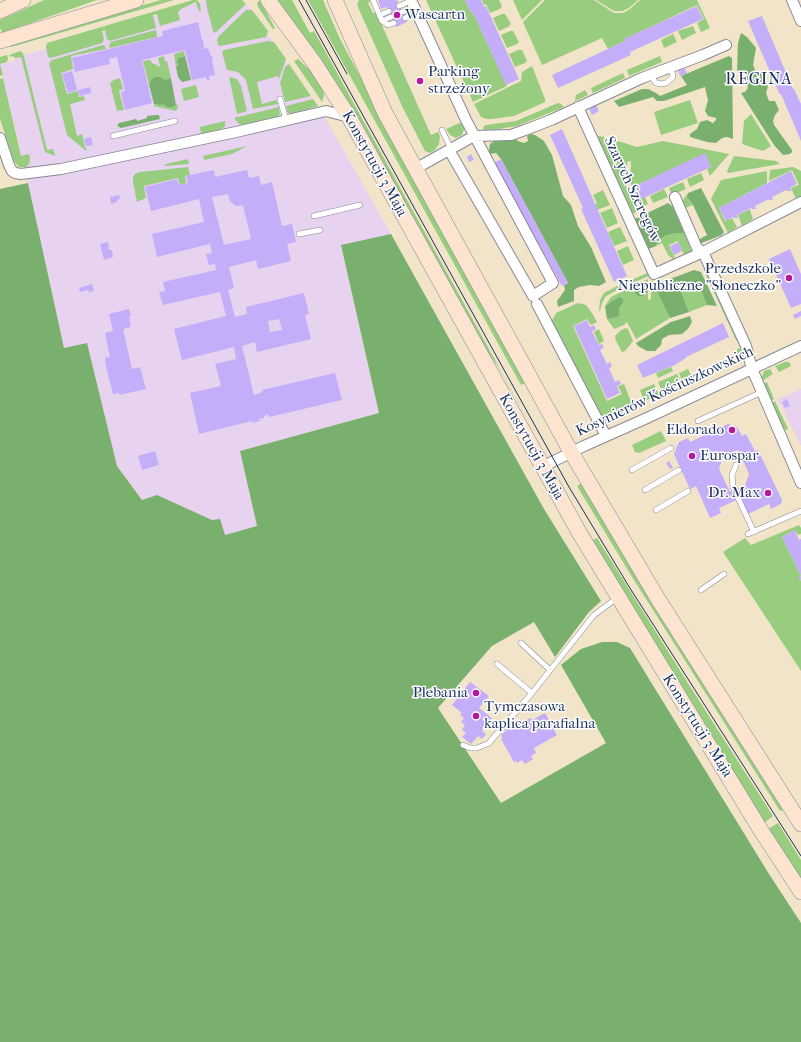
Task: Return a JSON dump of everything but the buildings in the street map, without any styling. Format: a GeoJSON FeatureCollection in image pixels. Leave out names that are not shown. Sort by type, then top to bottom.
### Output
{"type":"FeatureCollection","features":[{"type":"Feature","properties":{"kind":"street"},"geometry":{"type":"LineString","coordinates":[[0,11],[23,0]]}},
{"type":"Feature","properties":{"kind":"street"},"geometry":{"type":"LineString","coordinates":[[0,41],[136,0]]}},
{"type":"Feature","properties":{"kind":"street","name":"Konstytucji 3 Maja"},"geometry":{"type":"LineString","coordinates":[[268,0],[306,51],[348,117],[580,534],[760,829],[801,892]]}},
{"type":"Feature","properties":{"kind":"street"},"geometry":{"type":"LineString","coordinates":[[335,0],[385,113],[571,452],[658,599],[799,817]]}},
{"type":"Feature","properties":{"kind":"street"},"geometry":{"type":"LineString","coordinates":[[792,0],[801,21]]}},
{"type":"Feature","properties":{"kind":"street"},"geometry":{"type":"LineString","coordinates":[[413,5],[474,136],[553,283],[533,296],[450,149]]}},
{"type":"Feature","properties":{"kind":"street"},"geometry":{"type":"LineString","coordinates":[[415,169],[474,136],[511,134],[539,125],[650,75],[726,46]]}},
{"type":"Feature","properties":{"kind":"street"},"geometry":{"type":"LineString","coordinates":[[326,111],[331,90]]}},
{"type":"Feature","properties":{"kind":"street","name":"Szarych Szeregów"},"geometry":{"type":"LineString","coordinates":[[578,107],[654,274],[703,252]]}},
{"type":"Feature","properties":{"kind":"street"},"geometry":{"type":"LineString","coordinates":[[0,138],[12,171],[21,174],[61,169],[236,132],[326,111],[348,117]]}},
{"type":"Feature","properties":{"kind":"street"},"geometry":{"type":"LineString","coordinates":[[675,197],[697,248],[703,252],[746,346],[752,369],[801,484]]}},
{"type":"Feature","properties":{"kind":"street"},"geometry":{"type":"LineString","coordinates":[[703,252],[801,202]]}},
{"type":"Feature","properties":{"kind":"street"},"geometry":{"type":"LineString","coordinates":[[537,304],[606,436]]}},
{"type":"Feature","properties":{"kind":"street","name":"Kosynierów Kościuszkowskich"},"geometry":{"type":"LineString","coordinates":[[542,467],[571,452],[801,346]]}},
{"type":"Feature","properties":{"kind":"lane"},"geometry":{"type":"LineString","coordinates":[[373,0],[382,21],[388,25],[394,23]]}},
{"type":"Feature","properties":{"kind":"lane"},"geometry":{"type":"LineString","coordinates":[[400,6],[413,5]]}},
{"type":"Feature","properties":{"kind":"lane"},"geometry":{"type":"LineString","coordinates":[[402,12],[413,5]]}},
{"type":"Feature","properties":{"kind":"lane"},"geometry":{"type":"LineString","coordinates":[[405,18],[413,5]]}},
{"type":"Feature","properties":{"kind":"lane"},"geometry":{"type":"LineString","coordinates":[[380,15],[388,11]]}},
{"type":"Feature","properties":{"kind":"lane"},"geometry":{"type":"LineString","coordinates":[[382,21],[391,17]]}},
{"type":"Feature","properties":{"kind":"lane"},"geometry":{"type":"LineString","coordinates":[[280,98],[286,120]]}},
{"type":"Feature","properties":{"kind":"lane"},"geometry":{"type":"LineString","coordinates":[[113,136],[175,121]]}},
{"type":"Feature","properties":{"kind":"lane"},"geometry":{"type":"LineString","coordinates":[[442,130],[450,149]]}},
{"type":"Feature","properties":{"kind":"lane"},"geometry":{"type":"LineString","coordinates":[[314,216],[360,205]]}},
{"type":"Feature","properties":{"kind":"lane"},"geometry":{"type":"LineString","coordinates":[[299,234],[320,230]]}},
{"type":"Feature","properties":{"kind":"lane"},"geometry":{"type":"LineString","coordinates":[[698,421],[762,392]]}},
{"type":"Feature","properties":{"kind":"lane"},"geometry":{"type":"LineString","coordinates":[[632,470],[671,448]]}},
{"type":"Feature","properties":{"kind":"lane"},"geometry":{"type":"LineString","coordinates":[[736,464],[732,475],[733,487],[754,532]]}},
{"type":"Feature","properties":{"kind":"lane"},"geometry":{"type":"LineString","coordinates":[[644,490],[679,470]]}},
{"type":"Feature","properties":{"kind":"lane"},"geometry":{"type":"LineString","coordinates":[[656,510],[688,491]]}},
{"type":"Feature","properties":{"kind":"lane"},"geometry":{"type":"LineString","coordinates":[[748,534],[801,511]]}},
{"type":"Feature","properties":{"kind":"lane"},"geometry":{"type":"LineString","coordinates":[[701,590],[724,574]]}},
{"type":"Feature","properties":{"kind":"lane"},"geometry":{"type":"LineString","coordinates":[[463,745],[470,748],[477,748],[489,743],[532,693],[594,615],[618,598]]}},
{"type":"Feature","properties":{"kind":"lane"},"geometry":{"type":"LineString","coordinates":[[521,643],[550,670]]}},
{"type":"Feature","properties":{"kind":"lane"},"geometry":{"type":"LineString","coordinates":[[497,664],[532,693]]}},
{"type":"Feature","properties":{"kind":"shaded area"},"geometry":{"type":"Polygon","coordinates":[[[207,0],[245,4],[251,9],[328,123],[391,234],[341,246],[379,413],[240,451],[257,526],[225,535],[212,520],[157,495],[143,500],[117,466],[87,343],[64,348],[0,64],[15,61],[15,58],[207,0]]]}},
{"type":"Feature","properties":{"kind":"shaded area"},"geometry":{"type":"Polygon","coordinates":[[[801,389],[801,446],[778,399],[801,389]]]}},
{"type":"Feature","properties":{"kind":"green space"},"geometry":{"type":"Polygon","coordinates":[[[44,0],[97,0],[2,33],[0,28],[0,20],[44,0]]]}},
{"type":"Feature","properties":{"kind":"green space"},"geometry":{"type":"Polygon","coordinates":[[[161,0],[174,0],[11,47],[8,45],[9,44],[161,0]]]}},
{"type":"Feature","properties":{"kind":"green space"},"geometry":{"type":"Polygon","coordinates":[[[197,0],[200,4],[200,12],[196,2],[178,12],[180,20],[160,26],[157,14],[153,15],[156,28],[110,41],[107,39],[105,30],[102,31],[104,40],[102,43],[51,58],[48,57],[46,47],[47,43],[197,0]]]}},
{"type":"Feature","properties":{"kind":"green space"},"geometry":{"type":"Polygon","coordinates":[[[206,0],[242,0],[246,4],[215,33],[213,31],[206,0]]]}},
{"type":"Feature","properties":{"kind":"green space"},"geometry":{"type":"Polygon","coordinates":[[[260,0],[275,28],[273,29],[258,7],[257,3],[260,0]]]}},
{"type":"Feature","properties":{"kind":"green space"},"geometry":{"type":"Polygon","coordinates":[[[276,0],[292,0],[310,33],[314,31],[538,438],[499,368],[478,338],[276,0]]]}},
{"type":"Feature","properties":{"kind":"green space"},"geometry":{"type":"Polygon","coordinates":[[[308,0],[323,0],[340,39],[525,383],[521,385],[308,0]]]}},
{"type":"Feature","properties":{"kind":"green space"},"geometry":{"type":"Polygon","coordinates":[[[359,0],[370,0],[368,3],[373,13],[376,12],[431,135],[438,132],[440,136],[439,144],[435,150],[430,153],[425,151],[402,106],[357,5],[359,0]]]}},
{"type":"Feature","properties":{"kind":"green space"},"geometry":{"type":"Polygon","coordinates":[[[426,0],[465,0],[471,13],[473,12],[507,86],[473,102],[426,0]]]}},
{"type":"Feature","properties":{"kind":"green space"},"geometry":{"type":"Polygon","coordinates":[[[482,0],[499,0],[502,6],[500,9],[490,13],[486,4],[484,5],[482,0]]]}},
{"type":"Feature","properties":{"kind":"green space"},"geometry":{"type":"Polygon","coordinates":[[[513,0],[542,0],[522,20],[513,0]]]}},
{"type":"Feature","properties":{"kind":"green space"},"geometry":{"type":"Polygon","coordinates":[[[545,0],[594,0],[614,13],[623,13],[640,0],[697,0],[710,28],[701,32],[697,23],[704,19],[697,5],[625,39],[625,41],[608,49],[602,38],[542,65],[523,22],[545,0]]]}},
{"type":"Feature","properties":{"kind":"green space"},"geometry":{"type":"Polygon","coordinates":[[[596,0],[638,0],[629,8],[622,11],[614,11],[596,0]]]}},
{"type":"Feature","properties":{"kind":"green space"},"geometry":{"type":"Polygon","coordinates":[[[246,10],[252,10],[268,31],[266,37],[220,46],[218,45],[217,40],[219,36],[246,10]]]}},
{"type":"Feature","properties":{"kind":"green space"},"geometry":{"type":"Polygon","coordinates":[[[505,14],[511,24],[499,31],[493,18],[505,14]]]}},
{"type":"Feature","properties":{"kind":"green space"},"geometry":{"type":"Polygon","coordinates":[[[693,26],[696,33],[682,40],[678,31],[693,26]]]}},
{"type":"Feature","properties":{"kind":"green space"},"geometry":{"type":"Polygon","coordinates":[[[156,30],[157,37],[110,48],[109,45],[111,42],[156,30]]]}},
{"type":"Feature","properties":{"kind":"green space"},"geometry":{"type":"Polygon","coordinates":[[[513,31],[519,42],[507,48],[501,35],[513,31]]]}},
{"type":"Feature","properties":{"kind":"green space"},"geometry":{"type":"Polygon","coordinates":[[[741,33],[747,37],[756,48],[753,65],[756,72],[762,73],[768,86],[766,93],[769,101],[775,101],[779,110],[773,121],[774,125],[792,150],[790,154],[783,155],[774,145],[741,93],[745,92],[748,88],[747,85],[741,85],[741,83],[747,78],[746,73],[743,71],[737,71],[738,43],[741,33]]]}},
{"type":"Feature","properties":{"kind":"green space"},"geometry":{"type":"Polygon","coordinates":[[[673,34],[677,42],[664,48],[661,40],[673,34]]]}},
{"type":"Feature","properties":{"kind":"green space"},"geometry":{"type":"Polygon","coordinates":[[[268,41],[274,42],[286,59],[279,79],[278,76],[257,82],[262,104],[276,100],[278,104],[253,109],[246,80],[238,72],[227,70],[222,52],[224,50],[268,41]]]}},
{"type":"Feature","properties":{"kind":"green space"},"geometry":{"type":"Polygon","coordinates":[[[103,45],[106,49],[71,56],[73,69],[61,73],[67,94],[78,91],[79,97],[84,96],[85,100],[70,104],[77,136],[82,134],[87,150],[85,150],[67,135],[49,63],[52,60],[103,45]]]}},
{"type":"Feature","properties":{"kind":"green space"},"geometry":{"type":"Polygon","coordinates":[[[522,50],[527,61],[515,67],[509,54],[522,50]]]}},
{"type":"Feature","properties":{"kind":"green space"},"geometry":{"type":"Polygon","coordinates":[[[20,51],[23,53],[47,150],[53,149],[55,156],[45,152],[21,57],[15,58],[13,56],[10,57],[9,55],[20,51]]]}},
{"type":"Feature","properties":{"kind":"green space"},"geometry":{"type":"Polygon","coordinates":[[[184,51],[185,56],[181,57],[176,67],[174,54],[184,51]]]}},
{"type":"Feature","properties":{"kind":"green space"},"geometry":{"type":"Polygon","coordinates":[[[7,55],[7,62],[0,64],[0,57],[7,55]]]}},
{"type":"Feature","properties":{"kind":"green space"},"geometry":{"type":"Polygon","coordinates":[[[164,56],[165,62],[167,61],[171,78],[165,80],[160,77],[151,80],[149,85],[143,61],[150,60],[153,64],[159,67],[158,58],[164,56]]]}},
{"type":"Feature","properties":{"kind":"green space"},"geometry":{"type":"Polygon","coordinates":[[[185,56],[191,80],[182,82],[178,77],[176,67],[178,65],[177,61],[179,58],[185,56]]]}},
{"type":"Feature","properties":{"kind":"green space"},"geometry":{"type":"Polygon","coordinates":[[[660,56],[662,62],[629,76],[627,70],[660,56]]]}},
{"type":"Feature","properties":{"kind":"green space"},"geometry":{"type":"Polygon","coordinates":[[[729,56],[732,58],[733,139],[727,137],[722,138],[716,143],[690,137],[690,134],[697,129],[700,122],[707,120],[713,123],[716,120],[716,118],[708,116],[705,111],[708,100],[705,87],[664,101],[657,101],[653,97],[619,107],[614,101],[642,89],[648,89],[660,96],[687,85],[681,76],[729,56]]]}},
{"type":"Feature","properties":{"kind":"green space"},"geometry":{"type":"Polygon","coordinates":[[[298,59],[313,73],[323,89],[324,96],[322,102],[294,61],[298,59]]]}},
{"type":"Feature","properties":{"kind":"green space"},"geometry":{"type":"Polygon","coordinates":[[[0,64],[3,75],[0,76],[0,64]]]}},
{"type":"Feature","properties":{"kind":"green space"},"geometry":{"type":"Polygon","coordinates":[[[289,64],[311,96],[285,102],[280,83],[285,67],[289,64]]]}},
{"type":"Feature","properties":{"kind":"green space"},"geometry":{"type":"Polygon","coordinates":[[[532,66],[545,102],[514,116],[492,119],[481,117],[474,104],[521,81],[522,72],[532,66]]]}},
{"type":"Feature","properties":{"kind":"green space"},"geometry":{"type":"Polygon","coordinates":[[[623,73],[625,78],[593,93],[591,88],[623,73]]]}},
{"type":"Feature","properties":{"kind":"green space"},"geometry":{"type":"Polygon","coordinates":[[[155,77],[160,77],[165,80],[171,78],[176,105],[173,107],[168,107],[163,104],[154,104],[149,85],[151,80],[155,77]]]}},
{"type":"Feature","properties":{"kind":"green space"},"geometry":{"type":"Polygon","coordinates":[[[229,77],[237,79],[241,86],[247,111],[237,114],[229,77]]]}},
{"type":"Feature","properties":{"kind":"green space"},"geometry":{"type":"Polygon","coordinates":[[[3,78],[21,156],[29,154],[29,164],[26,167],[19,167],[14,161],[0,119],[0,79],[3,78]]]}},
{"type":"Feature","properties":{"kind":"green space"},"geometry":{"type":"Polygon","coordinates":[[[120,78],[123,89],[119,91],[124,110],[117,111],[110,83],[120,78]]]}},
{"type":"Feature","properties":{"kind":"green space"},"geometry":{"type":"Polygon","coordinates":[[[196,85],[199,97],[184,101],[181,89],[196,85]]]}},
{"type":"Feature","properties":{"kind":"green space"},"geometry":{"type":"Polygon","coordinates":[[[585,90],[588,95],[575,101],[576,95],[585,90]]]}},
{"type":"Feature","properties":{"kind":"green space"},"geometry":{"type":"Polygon","coordinates":[[[313,99],[318,106],[288,113],[286,106],[313,99]]]}},
{"type":"Feature","properties":{"kind":"green space"},"geometry":{"type":"Polygon","coordinates":[[[690,100],[698,123],[661,135],[654,112],[690,100]]]}},
{"type":"Feature","properties":{"kind":"green space"},"geometry":{"type":"Polygon","coordinates":[[[177,103],[178,107],[176,111],[154,106],[154,104],[176,105],[177,103]]]}},
{"type":"Feature","properties":{"kind":"green space"},"geometry":{"type":"Polygon","coordinates":[[[558,103],[564,107],[517,126],[483,130],[484,126],[486,125],[516,121],[558,103]]]}},
{"type":"Feature","properties":{"kind":"green space"},"geometry":{"type":"Polygon","coordinates":[[[279,107],[280,114],[277,117],[243,125],[239,124],[234,118],[279,107]]]}},
{"type":"Feature","properties":{"kind":"green space"},"geometry":{"type":"Polygon","coordinates":[[[751,114],[771,146],[763,151],[742,144],[744,121],[751,114]]]}},
{"type":"Feature","properties":{"kind":"green space"},"geometry":{"type":"Polygon","coordinates":[[[159,115],[160,119],[121,128],[117,126],[119,123],[136,119],[137,121],[147,118],[147,116],[159,115]]]}},
{"type":"Feature","properties":{"kind":"green space"},"geometry":{"type":"Polygon","coordinates":[[[225,121],[225,126],[221,130],[201,134],[200,127],[225,121]]]}},
{"type":"Feature","properties":{"kind":"green space"},"geometry":{"type":"Polygon","coordinates":[[[462,122],[464,129],[462,135],[456,138],[450,135],[446,129],[462,122]]]}},
{"type":"Feature","properties":{"kind":"green space"},"geometry":{"type":"Polygon","coordinates":[[[531,134],[544,141],[552,155],[563,196],[571,205],[578,226],[591,247],[606,282],[599,286],[590,285],[579,287],[574,290],[574,301],[558,307],[557,301],[565,290],[564,285],[568,283],[501,159],[496,153],[489,154],[490,144],[494,141],[514,137],[518,141],[524,143],[528,141],[527,136],[531,134]]]}},
{"type":"Feature","properties":{"kind":"green space"},"geometry":{"type":"Polygon","coordinates":[[[595,137],[604,137],[607,140],[614,165],[617,164],[609,138],[637,147],[663,141],[729,154],[710,176],[707,169],[711,167],[705,154],[633,187],[639,200],[645,197],[648,204],[641,207],[630,182],[631,161],[627,162],[626,184],[639,211],[632,214],[595,137]]]}},
{"type":"Feature","properties":{"kind":"green space"},"geometry":{"type":"Polygon","coordinates":[[[247,146],[232,154],[204,160],[203,156],[247,146]]]}},
{"type":"Feature","properties":{"kind":"green space"},"geometry":{"type":"Polygon","coordinates":[[[734,156],[776,161],[780,164],[728,173],[727,171],[734,156]]]}},
{"type":"Feature","properties":{"kind":"green space"},"geometry":{"type":"Polygon","coordinates":[[[188,159],[189,164],[164,166],[166,164],[188,159]]]}},
{"type":"Feature","properties":{"kind":"green space"},"geometry":{"type":"Polygon","coordinates":[[[188,167],[190,175],[185,176],[186,183],[180,185],[178,178],[144,186],[146,198],[137,202],[133,182],[133,177],[135,174],[140,172],[188,167]]]}},
{"type":"Feature","properties":{"kind":"green space"},"geometry":{"type":"Polygon","coordinates":[[[793,167],[801,171],[801,197],[796,199],[791,188],[799,185],[792,170],[769,181],[770,170],[793,167]]]}},
{"type":"Feature","properties":{"kind":"green space"},"geometry":{"type":"Polygon","coordinates":[[[767,171],[767,183],[719,208],[725,221],[733,218],[737,227],[728,233],[711,199],[721,180],[767,171]]]}},
{"type":"Feature","properties":{"kind":"green space"},"geometry":{"type":"Polygon","coordinates":[[[701,173],[704,180],[690,187],[687,179],[701,173]]]}},
{"type":"Feature","properties":{"kind":"green space"},"geometry":{"type":"Polygon","coordinates":[[[683,182],[686,189],[672,195],[669,188],[683,182]]]}},
{"type":"Feature","properties":{"kind":"green space"},"geometry":{"type":"Polygon","coordinates":[[[28,183],[64,348],[87,343],[117,466],[142,500],[157,495],[212,520],[220,519],[225,535],[257,526],[240,451],[379,413],[341,245],[391,234],[544,509],[601,601],[589,612],[555,657],[534,622],[492,646],[438,708],[501,803],[606,743],[561,665],[581,649],[602,642],[617,642],[630,648],[769,874],[801,923],[801,1042],[0,1042],[0,189],[28,183]]]}},
{"type":"Feature","properties":{"kind":"green space"},"geometry":{"type":"Polygon","coordinates":[[[701,188],[724,232],[722,235],[699,244],[700,239],[707,235],[693,205],[687,197],[688,193],[701,188]]]}},
{"type":"Feature","properties":{"kind":"green space"},"geometry":{"type":"Polygon","coordinates":[[[664,189],[668,197],[653,203],[650,196],[664,189]]]}},
{"type":"Feature","properties":{"kind":"green space"},"geometry":{"type":"Polygon","coordinates":[[[603,190],[610,205],[597,210],[595,204],[597,203],[593,195],[603,190]]]}},
{"type":"Feature","properties":{"kind":"green space"},"geometry":{"type":"Polygon","coordinates":[[[688,193],[687,197],[693,205],[685,208],[683,200],[688,193]]]}},
{"type":"Feature","properties":{"kind":"green space"},"geometry":{"type":"Polygon","coordinates":[[[668,203],[673,207],[684,233],[676,233],[665,236],[657,241],[656,246],[646,250],[633,220],[668,203]]]}},
{"type":"Feature","properties":{"kind":"green space"},"geometry":{"type":"Polygon","coordinates":[[[612,208],[618,223],[607,228],[600,213],[612,208]]]}},
{"type":"Feature","properties":{"kind":"green space"},"geometry":{"type":"Polygon","coordinates":[[[750,209],[753,219],[742,226],[738,215],[750,209]]]}},
{"type":"Feature","properties":{"kind":"green space"},"geometry":{"type":"Polygon","coordinates":[[[620,227],[627,241],[614,246],[608,232],[620,227]]]}},
{"type":"Feature","properties":{"kind":"green space"},"geometry":{"type":"Polygon","coordinates":[[[676,233],[684,233],[692,252],[684,255],[678,241],[669,245],[675,258],[673,259],[668,255],[662,243],[656,246],[657,241],[665,236],[676,233]]]}},
{"type":"Feature","properties":{"kind":"green space"},"geometry":{"type":"Polygon","coordinates":[[[628,246],[634,260],[623,265],[617,251],[628,246]]]}},
{"type":"Feature","properties":{"kind":"green space"},"geometry":{"type":"Polygon","coordinates":[[[704,268],[739,342],[736,340],[704,268]]]}},
{"type":"Feature","properties":{"kind":"green space"},"geometry":{"type":"Polygon","coordinates":[[[694,270],[701,272],[717,306],[707,305],[699,285],[681,292],[689,312],[670,318],[654,285],[694,270]]]}},
{"type":"Feature","properties":{"kind":"green space"},"geometry":{"type":"Polygon","coordinates":[[[650,272],[651,275],[628,285],[626,282],[650,272]]]}},
{"type":"Feature","properties":{"kind":"green space"},"geometry":{"type":"Polygon","coordinates":[[[652,278],[670,318],[636,339],[627,322],[624,325],[614,329],[607,319],[618,317],[620,314],[620,305],[623,303],[617,298],[605,306],[611,297],[648,279],[646,295],[648,292],[648,300],[651,299],[652,278]]]}},
{"type":"Feature","properties":{"kind":"green space"},"geometry":{"type":"Polygon","coordinates":[[[621,284],[622,287],[605,297],[599,311],[600,300],[604,293],[621,284]]]}},
{"type":"Feature","properties":{"kind":"green space"},"geometry":{"type":"Polygon","coordinates":[[[644,284],[647,286],[648,292],[643,296],[638,296],[635,293],[637,288],[644,284]]]}},
{"type":"Feature","properties":{"kind":"green space"},"geometry":{"type":"Polygon","coordinates":[[[699,285],[707,305],[689,312],[681,292],[699,285]]]}},
{"type":"Feature","properties":{"kind":"green space"},"geometry":{"type":"Polygon","coordinates":[[[621,297],[623,303],[620,306],[620,314],[618,317],[607,319],[605,306],[621,297]]]}},
{"type":"Feature","properties":{"kind":"green space"},"geometry":{"type":"Polygon","coordinates":[[[578,303],[586,305],[597,322],[591,325],[587,319],[573,326],[607,401],[622,394],[618,386],[624,384],[633,407],[632,410],[604,422],[551,322],[556,313],[578,303]]]}},
{"type":"Feature","properties":{"kind":"green space"},"geometry":{"type":"Polygon","coordinates":[[[690,316],[692,322],[688,329],[682,334],[669,335],[662,339],[661,345],[655,351],[647,351],[638,346],[636,343],[671,322],[690,316]]]}},
{"type":"Feature","properties":{"kind":"green space"},"geometry":{"type":"Polygon","coordinates":[[[625,328],[628,329],[633,341],[625,351],[622,352],[615,336],[625,328]]]}},
{"type":"Feature","properties":{"kind":"green space"},"geometry":{"type":"Polygon","coordinates":[[[599,329],[604,341],[599,344],[594,332],[599,329]]]}},
{"type":"Feature","properties":{"kind":"green space"},"geometry":{"type":"Polygon","coordinates":[[[737,349],[742,349],[747,358],[737,361],[737,349]]]}},
{"type":"Feature","properties":{"kind":"green space"},"geometry":{"type":"Polygon","coordinates":[[[789,362],[791,366],[779,372],[775,366],[789,362]]]}},
{"type":"Feature","properties":{"kind":"green space"},"geometry":{"type":"Polygon","coordinates":[[[671,367],[673,371],[658,378],[656,373],[671,367]]]}},
{"type":"Feature","properties":{"kind":"green space"},"geometry":{"type":"Polygon","coordinates":[[[688,369],[693,379],[683,383],[679,373],[688,369]]]}},
{"type":"Feature","properties":{"kind":"green space"},"geometry":{"type":"Polygon","coordinates":[[[770,369],[773,374],[762,381],[764,371],[770,369]]]}},
{"type":"Feature","properties":{"kind":"green space"},"geometry":{"type":"Polygon","coordinates":[[[677,374],[682,384],[663,393],[658,382],[677,374]]]}},
{"type":"Feature","properties":{"kind":"green space"},"geometry":{"type":"Polygon","coordinates":[[[767,382],[774,399],[770,401],[763,384],[767,382]]]}},
{"type":"Feature","properties":{"kind":"green space"},"geometry":{"type":"Polygon","coordinates":[[[654,384],[659,395],[644,401],[640,390],[654,384]]]}},
{"type":"Feature","properties":{"kind":"green space"},"geometry":{"type":"Polygon","coordinates":[[[775,401],[788,429],[786,430],[782,428],[771,403],[775,401]]]}},
{"type":"Feature","properties":{"kind":"green space"},"geometry":{"type":"Polygon","coordinates":[[[661,431],[666,441],[639,453],[635,452],[632,445],[661,431]]]}},
{"type":"Feature","properties":{"kind":"green space"},"geometry":{"type":"Polygon","coordinates":[[[582,483],[784,810],[780,811],[629,572],[577,486],[582,483]]]}},
{"type":"Feature","properties":{"kind":"green space"},"geometry":{"type":"Polygon","coordinates":[[[565,493],[593,540],[597,538],[773,816],[764,823],[628,603],[565,493]]]}},
{"type":"Feature","properties":{"kind":"green space"},"geometry":{"type":"Polygon","coordinates":[[[799,525],[801,528],[801,534],[798,535],[795,530],[782,537],[801,576],[799,577],[801,581],[801,671],[723,552],[745,538],[751,545],[799,525]]]}},
{"type":"Feature","properties":{"kind":"green space"},"geometry":{"type":"Polygon","coordinates":[[[778,823],[801,860],[801,881],[768,829],[778,823]]]}},
{"type":"Feature","properties":{"kind":"tram line"},"geometry":{"type":"LineString","coordinates":[[299,0],[569,487],[628,585],[801,856]]}},
{"type":"Feature","properties":{"kind":"tram line"},"geometry":{"type":"LineString","coordinates":[[306,0],[347,74]]}},
{"type":"Feature","properties":{"kind":"place","name":"Wascartn"},"geometry":{"type":"Point","coordinates":[397,15]}},
{"type":"Feature","properties":{"kind":"place","name":"Parking strzeżony"},"geometry":{"type":"Point","coordinates":[420,81]}},
{"type":"Feature","properties":{"kind":"place","name":"Przedszkole Niepubliczne \"Słoneczko\""},"geometry":{"type":"Point","coordinates":[789,278]}},
{"type":"Feature","properties":{"kind":"place","name":"Eldorado"},"geometry":{"type":"Point","coordinates":[732,430]}},
{"type":"Feature","properties":{"kind":"place","name":"Eurospar"},"geometry":{"type":"Point","coordinates":[692,456]}},
{"type":"Feature","properties":{"kind":"place","name":"Dr. Max"},"geometry":{"type":"Point","coordinates":[768,493]}},
{"type":"Feature","properties":{"kind":"place","name":"Plebania"},"geometry":{"type":"Point","coordinates":[476,693]}},
{"type":"Feature","properties":{"kind":"place","name":"Tymczasowa kaplica parafialna"},"geometry":{"type":"Point","coordinates":[476,716]}},
{"type":"Feature","properties":{"kind":"district","name":"REGINA"},"geometry":{"type":"Point","coordinates":[759,80]}}]}
